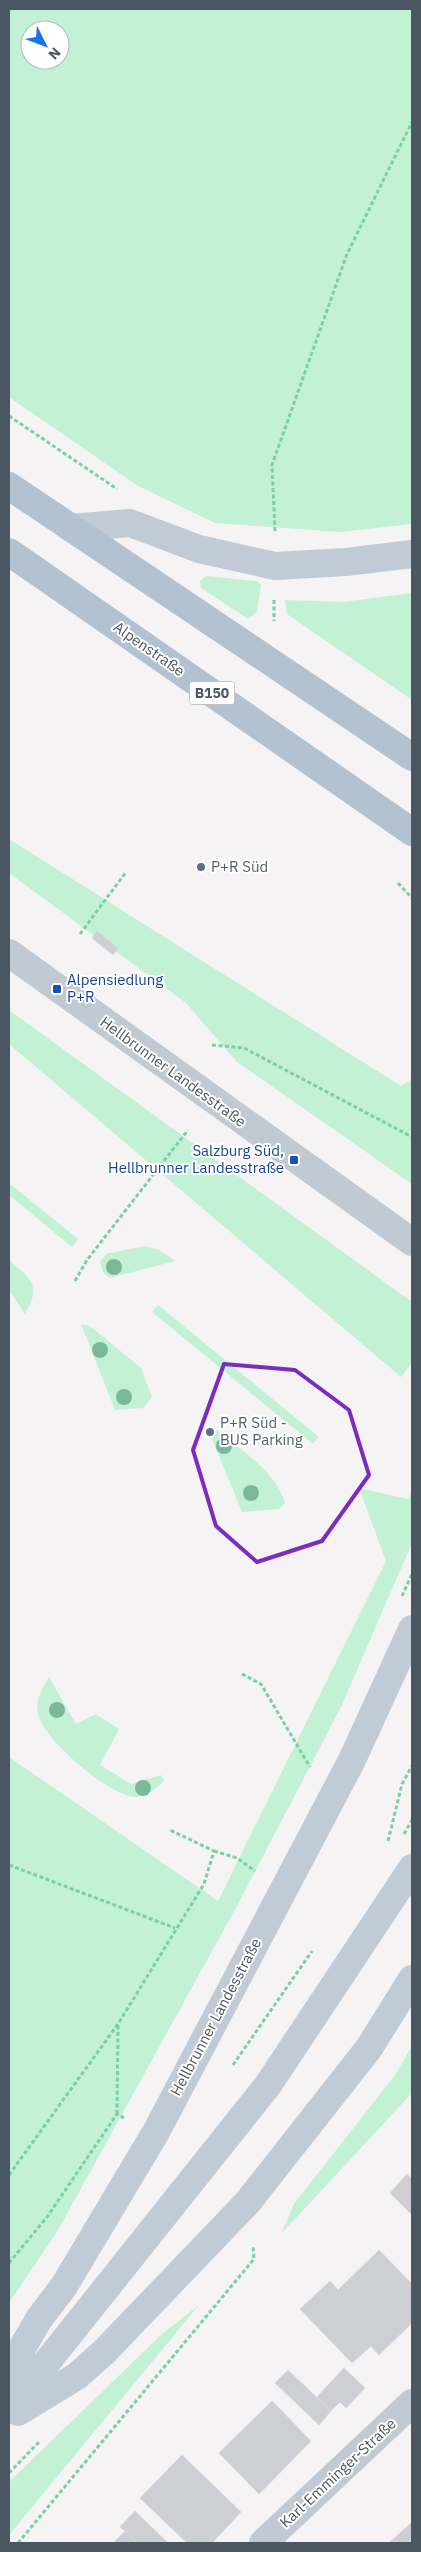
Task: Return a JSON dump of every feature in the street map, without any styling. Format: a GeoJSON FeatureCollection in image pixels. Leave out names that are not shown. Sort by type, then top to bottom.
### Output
{"type":"FeatureCollection","features":[{"type":"Feature","properties":{"kind":"main road"},"geometry":{"type":"LineString","coordinates":[[9,486],[412,757]]}},
{"type":"Feature","properties":{"kind":"main road"},"geometry":{"type":"LineString","coordinates":[[71,528],[130,523],[199,549],[275,566],[346,562],[412,554]]}},
{"type":"Feature","properties":{"kind":"main road","name":"Alpenstraße"},"geometry":{"type":"LineString","coordinates":[[10,553],[412,832]]}},
{"type":"Feature","properties":{"kind":"main road","name":"Hellbrunner Landesstraße"},"geometry":{"type":"LineString","coordinates":[[9,2398],[15,2383],[22,2348],[39,2319],[64,2286],[156,2132],[352,1760],[412,1629]]}},
{"type":"Feature","properties":{"kind":"main road"},"geometry":{"type":"LineString","coordinates":[[9,2411],[268,2085],[412,1868]]}},
{"type":"Feature","properties":{"kind":"main road"},"geometry":{"type":"LineString","coordinates":[[9,2419],[23,2408],[77,2376],[104,2352],[247,2203],[369,2048],[412,1979]]}},
{"type":"Feature","properties":{"kind":"street","name":"Hellbrunner Landesstraße"},"geometry":{"type":"LineString","coordinates":[[9,953],[412,1242]]}},
{"type":"Feature","properties":{"kind":"street","name":"Karl-Emminger-Straße"},"geometry":{"type":"LineString","coordinates":[[263,2543],[412,2403]]}},
{"type":"Feature","properties":{"kind":"path"},"geometry":{"type":"LineString","coordinates":[[275,538],[272,465],[347,254],[412,122]]}},
{"type":"Feature","properties":{"kind":"path"},"geometry":{"type":"LineString","coordinates":[[9,416],[121,492]]}},
{"type":"Feature","properties":{"kind":"path"},"geometry":{"type":"LineString","coordinates":[[80,934],[126,872]]}},
{"type":"Feature","properties":{"kind":"path"},"geometry":{"type":"LineString","coordinates":[[398,883],[412,898]]}},
{"type":"Feature","properties":{"kind":"path"},"geometry":{"type":"LineString","coordinates":[[212,1045],[244,1048],[412,1137]]}},
{"type":"Feature","properties":{"kind":"path"},"geometry":{"type":"LineString","coordinates":[[75,1281],[87,1260],[188,1130]]}},
{"type":"Feature","properties":{"kind":"path"},"geometry":{"type":"LineString","coordinates":[[242,1674],[261,1684],[311,1769]]}},
{"type":"Feature","properties":{"kind":"path"},"geometry":{"type":"LineString","coordinates":[[384,1847],[390,1839],[402,1784],[412,1766]]}},
{"type":"Feature","properties":{"kind":"path"},"geometry":{"type":"LineString","coordinates":[[170,1830],[214,1851],[238,1858],[259,1874]]}},
{"type":"Feature","properties":{"kind":"path"},"geometry":{"type":"LineString","coordinates":[[9,2176],[118,2024],[175,1928],[204,1884],[214,1851]]}},
{"type":"Feature","properties":{"kind":"path"},"geometry":{"type":"LineString","coordinates":[[9,1865],[175,1928]]}},
{"type":"Feature","properties":{"kind":"path"},"geometry":{"type":"LineString","coordinates":[[230,2069],[316,1946]]}},
{"type":"Feature","properties":{"kind":"path"},"geometry":{"type":"LineString","coordinates":[[117,2114],[118,2024]]}},
{"type":"Feature","properties":{"kind":"path"},"geometry":{"type":"LineString","coordinates":[[18,2543],[254,2259],[252,2240]]}},
{"type":"Feature","properties":{"kind":"highlighted area"},"geometry":{"type":"Polygon","coordinates":[[[224,1364],[295,1370],[349,1410],[369,1475],[322,1541],[257,1562],[216,1526],[193,1450],[224,1364]]]}},
{"type":"Feature","properties":{"kind":"green space"},"geometry":{"type":"Polygon","coordinates":[[[9,9],[412,9],[412,524],[339,532],[215,523],[138,486],[9,397],[9,9]]]}},
{"type":"Feature","properties":{"kind":"green space"},"geometry":{"type":"Polygon","coordinates":[[[206,576],[257,581],[261,585],[257,612],[248,619],[201,588],[200,581],[206,576]]]}},
{"type":"Feature","properties":{"kind":"green space"},"geometry":{"type":"Polygon","coordinates":[[[412,593],[412,700],[287,614],[285,600],[343,602],[412,593]]]}},
{"type":"Feature","properties":{"kind":"green space"},"geometry":{"type":"Polygon","coordinates":[[[9,839],[401,1086],[412,1079],[412,1184],[237,1062],[186,1003],[9,873],[9,839]]]}},
{"type":"Feature","properties":{"kind":"green space"},"geometry":{"type":"Polygon","coordinates":[[[9,1010],[412,1302],[412,1362],[401,1377],[9,1044],[9,1010]]]}},
{"type":"Feature","properties":{"kind":"green space"},"geometry":{"type":"Polygon","coordinates":[[[9,1183],[78,1239],[72,1247],[9,1195],[9,1183]]]}},
{"type":"Feature","properties":{"kind":"green space"},"geometry":{"type":"Polygon","coordinates":[[[145,1246],[159,1250],[175,1261],[110,1278],[103,1272],[100,1262],[106,1254],[145,1246]]]}},
{"type":"Feature","properties":{"kind":"green space"},"geometry":{"type":"Polygon","coordinates":[[[9,1260],[32,1283],[33,1296],[25,1314],[9,1290],[9,1260]]]}},
{"type":"Feature","properties":{"kind":"green space"},"geometry":{"type":"Polygon","coordinates":[[[158,1305],[319,1437],[313,1444],[152,1312],[158,1305]]]}},
{"type":"Feature","properties":{"kind":"green space"},"geometry":{"type":"Polygon","coordinates":[[[81,1324],[90,1326],[141,1368],[152,1397],[143,1408],[115,1410],[81,1324]]]}},
{"type":"Feature","properties":{"kind":"green space"},"geometry":{"type":"Polygon","coordinates":[[[207,1427],[218,1431],[248,1454],[266,1471],[280,1491],[285,1503],[279,1509],[242,1512],[207,1427]]]}},
{"type":"Feature","properties":{"kind":"green space"},"geometry":{"type":"Polygon","coordinates":[[[359,1488],[408,1499],[412,1490],[412,1543],[341,1707],[238,1904],[57,2232],[9,2303],[9,1757],[218,1901],[386,1561],[359,1488]]]}},
{"type":"Feature","properties":{"kind":"green space"},"geometry":{"type":"Polygon","coordinates":[[[49,1677],[76,1724],[96,1714],[119,1729],[100,1765],[131,1784],[161,1775],[164,1781],[152,1791],[138,1797],[113,1789],[81,1767],[54,1740],[39,1717],[38,1701],[49,1677]]]}},
{"type":"Feature","properties":{"kind":"green space"},"geometry":{"type":"Polygon","coordinates":[[[412,2046],[412,2093],[281,2234],[294,2204],[395,2075],[412,2046]]]}},
{"type":"Feature","properties":{"kind":"green space"},"geometry":{"type":"Polygon","coordinates":[[[199,2305],[9,2535],[9,2482],[162,2334],[199,2305]]]}},
{"type":"Feature","properties":{"kind":"building"},"geometry":{"type":"Polygon","coordinates":[[[97,931],[118,948],[113,955],[92,938],[97,931]]]}},
{"type":"Feature","properties":{"kind":"building"},"geometry":{"type":"Polygon","coordinates":[[[407,2174],[412,2179],[412,2215],[390,2193],[407,2174]]]}},
{"type":"Feature","properties":{"kind":"building"},"geometry":{"type":"Polygon","coordinates":[[[379,2250],[412,2284],[412,2323],[379,2355],[371,2346],[352,2363],[300,2309],[330,2281],[338,2290],[379,2250]]]}},
{"type":"Feature","properties":{"kind":"building"},"geometry":{"type":"Polygon","coordinates":[[[344,2368],[365,2388],[346,2408],[340,2402],[331,2411],[317,2397],[344,2368]]]}},
{"type":"Feature","properties":{"kind":"building"},"geometry":{"type":"Polygon","coordinates":[[[288,2370],[331,2411],[319,2425],[275,2383],[288,2370]]]}},
{"type":"Feature","properties":{"kind":"building"},"geometry":{"type":"Polygon","coordinates":[[[272,2401],[311,2441],[259,2494],[219,2453],[272,2401]]]}},
{"type":"Feature","properties":{"kind":"building"},"geometry":{"type":"Polygon","coordinates":[[[182,2455],[241,2512],[212,2543],[187,2543],[140,2498],[182,2455]]]}},
{"type":"Feature","properties":{"kind":"building"},"geometry":{"type":"Polygon","coordinates":[[[135,2511],[168,2543],[137,2543],[120,2527],[135,2511]]]}},
{"type":"Feature","properties":{"kind":"building"},"geometry":{"type":"Polygon","coordinates":[[[412,2522],[412,2543],[389,2543],[412,2522]]]}},
{"type":"Feature","properties":{"kind":"building"},"geometry":{"type":"Polygon","coordinates":[[[125,2531],[137,2543],[113,2543],[125,2531]]]}},
{"type":"Feature","properties":{"kind":"place","name":"P+R Süd"},"geometry":{"type":"Point","coordinates":[201,867]}},
{"type":"Feature","properties":{"kind":"place","name":"Alpensiedlung P+R"},"geometry":{"type":"Point","coordinates":[57,989]}},
{"type":"Feature","properties":{"kind":"place","name":"Salzburg Süd, Hellbrunner Landesstraße"},"geometry":{"type":"Point","coordinates":[294,1160]}},
{"type":"Feature","properties":{"kind":"place","name":"P+R Süd - BUS Parking"},"geometry":{"type":"Point","coordinates":[210,1432]}}]}
